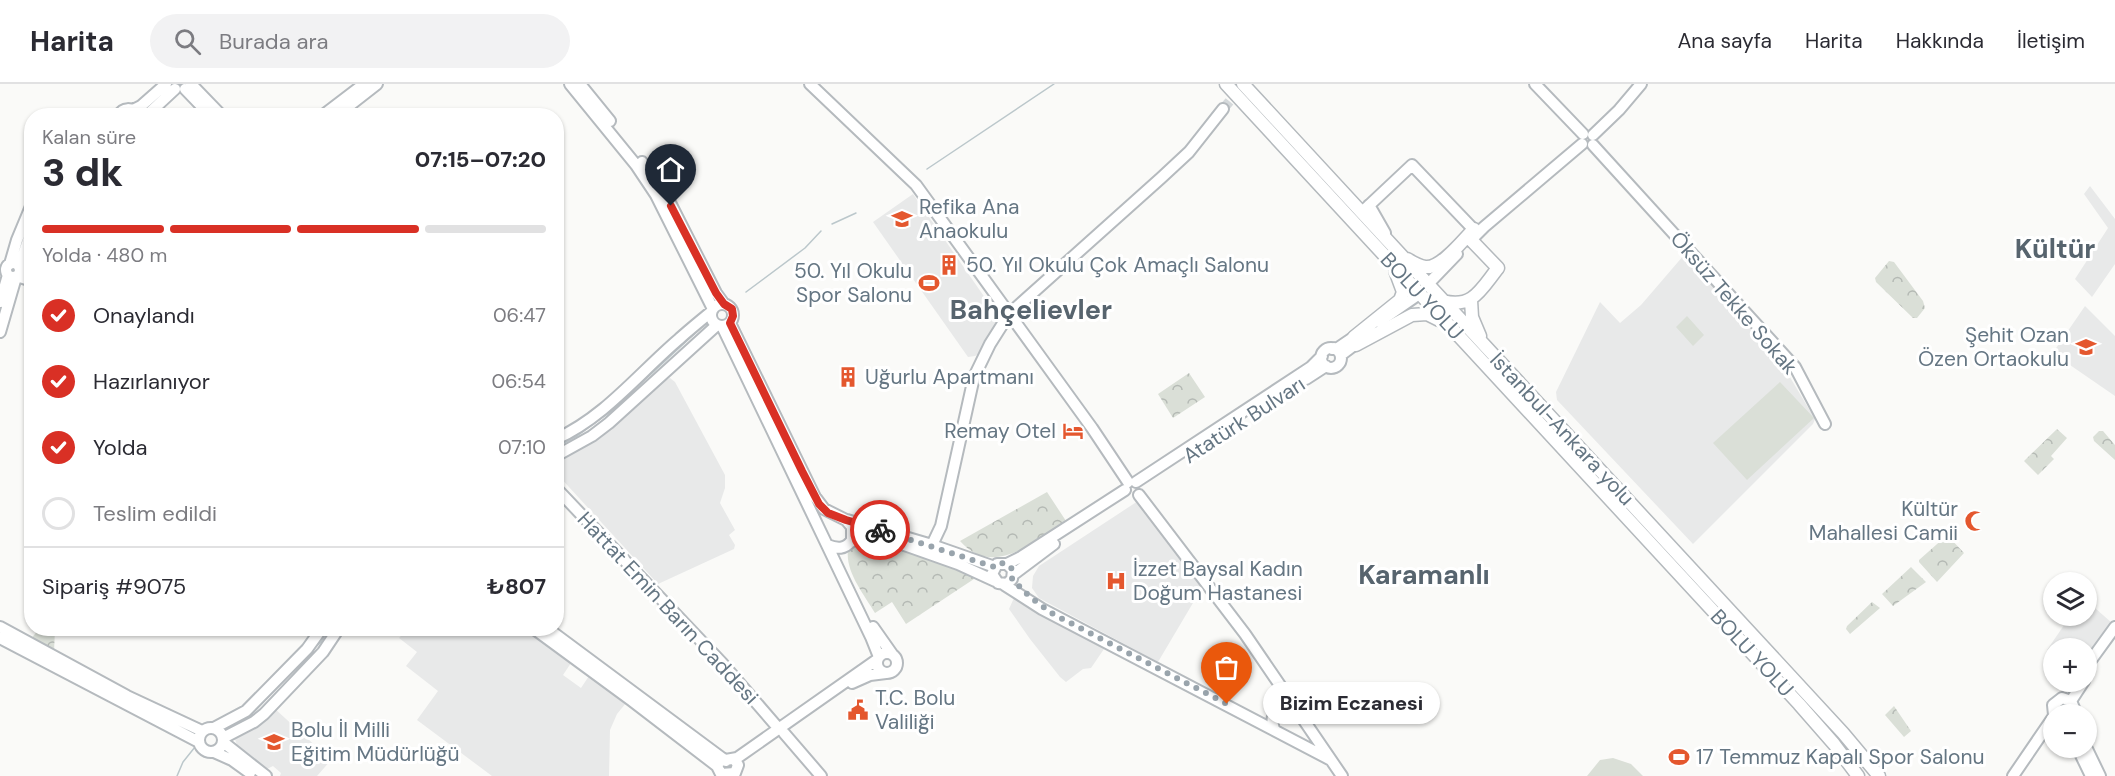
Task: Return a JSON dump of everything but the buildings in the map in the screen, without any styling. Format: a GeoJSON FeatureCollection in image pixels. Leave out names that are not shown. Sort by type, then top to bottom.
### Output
{"type":"FeatureCollection","features":[{"type":"Feature","properties":{"kind":"highway","name":"BOLU YOLU"},"geometry":{"type":"LineString","coordinates":[[1226,84],[1799,704],[1858,776]]}},
{"type":"Feature","properties":{"kind":"highway","name":"İstanbul-Ankara yolu"},"geometry":{"type":"LineString","coordinates":[[1244,84],[1366,208],[1391,244],[1843,733],[1879,776]]}},
{"type":"Feature","properties":{"kind":"highway"},"geometry":{"type":"LineString","coordinates":[[1404,258],[1424,267],[1434,266],[1475,235],[1498,268],[1472,300],[1459,304],[1443,301]]}},
{"type":"Feature","properties":{"kind":"highway"},"geometry":{"type":"LineString","coordinates":[[1355,341],[1400,300],[1402,287],[1394,266]]}},
{"type":"Feature","properties":{"kind":"highway"},"geometry":{"type":"LineString","coordinates":[[1472,300],[1472,317],[1485,346]]}},
{"type":"Feature","properties":{"kind":"highway"},"geometry":{"type":"LineString","coordinates":[[1355,341],[1416,313],[1427,314],[1448,325]]}},
{"type":"Feature","properties":{"kind":"main road"},"geometry":{"type":"LineString","coordinates":[[332,108],[364,84]]}},
{"type":"Feature","properties":{"kind":"main road"},"geometry":{"type":"LineString","coordinates":[[346,108],[377,84]]}},
{"type":"Feature","properties":{"kind":"main road"},"geometry":{"type":"LineString","coordinates":[[570,84],[636,165],[656,195],[712,311],[712,320],[723,325],[815,497],[824,509],[844,519],[932,545],[995,567]]}},
{"type":"Feature","properties":{"kind":"main road"},"geometry":{"type":"LineString","coordinates":[[564,452],[592,436],[609,423],[723,325],[733,313],[716,293],[663,189],[580,84]]}},
{"type":"Feature","properties":{"kind":"main road"},"geometry":{"type":"LineString","coordinates":[[810,84],[916,186],[1086,418],[1133,489],[1238,625],[1342,776]]}},
{"type":"Feature","properties":{"kind":"main road","name":"Öksüz Tekke Sokak"},"geometry":{"type":"LineString","coordinates":[[1535,84],[1795,367],[1825,424]]}},
{"type":"Feature","properties":{"kind":"main road"},"geometry":{"type":"LineString","coordinates":[[1433,281],[1475,235],[1588,140],[1619,110],[1641,84]]}},
{"type":"Feature","properties":{"kind":"main road"},"geometry":{"type":"LineString","coordinates":[[139,108],[180,86]]}},
{"type":"Feature","properties":{"kind":"main road"},"geometry":{"type":"LineString","coordinates":[[155,108],[180,86]]}},
{"type":"Feature","properties":{"kind":"main road"},"geometry":{"type":"LineString","coordinates":[[180,86],[203,108]]}},
{"type":"Feature","properties":{"kind":"main road"},"geometry":{"type":"LineString","coordinates":[[180,86],[211,108]]}},
{"type":"Feature","properties":{"kind":"main road"},"geometry":{"type":"LineString","coordinates":[[932,545],[941,526],[974,376],[1009,314],[1182,159],[1223,110]]}},
{"type":"Feature","properties":{"kind":"main road"},"geometry":{"type":"LineString","coordinates":[[1366,208],[1412,165],[1475,235]]}},
{"type":"Feature","properties":{"kind":"main road"},"geometry":{"type":"LineString","coordinates":[[0,332],[10,270],[17,240],[24,223]]}},
{"type":"Feature","properties":{"kind":"main road"},"geometry":{"type":"LineString","coordinates":[[0,302],[10,270],[24,243]]}},
{"type":"Feature","properties":{"kind":"main road"},"geometry":{"type":"LineString","coordinates":[[10,270],[24,277]]}},
{"type":"Feature","properties":{"kind":"main road"},"geometry":{"type":"LineString","coordinates":[[1336,352],[1340,362],[1337,366],[1330,368],[1324,361],[1325,351],[1336,352],[1355,341],[1416,298]]}},
{"type":"Feature","properties":{"kind":"main road"},"geometry":{"type":"LineString","coordinates":[[564,436],[597,413],[717,305],[724,304]]}},
{"type":"Feature","properties":{"kind":"main road"},"geometry":{"type":"LineString","coordinates":[[723,325],[871,637],[879,668],[886,673]]}},
{"type":"Feature","properties":{"kind":"main road","name":"Atatürk Bulvarı"},"geometry":{"type":"LineString","coordinates":[[1133,489],[1174,458],[1311,367],[1324,361]]}},
{"type":"Feature","properties":{"kind":"main road","name":"Atatürk Bulvarı"},"geometry":{"type":"LineString","coordinates":[[1133,489],[1162,474],[1324,361]]}},
{"type":"Feature","properties":{"kind":"main road"},"geometry":{"type":"LineString","coordinates":[[1007,564],[1077,520],[1133,489]]}},
{"type":"Feature","properties":{"kind":"main road"},"geometry":{"type":"LineString","coordinates":[[1006,580],[1023,565],[1133,489]]}},
{"type":"Feature","properties":{"kind":"main road","name":"Hattat Emin Barın Caddesi"},"geometry":{"type":"LineString","coordinates":[[564,496],[722,663],[821,776]]}},
{"type":"Feature","properties":{"kind":"main road"},"geometry":{"type":"LineString","coordinates":[[825,540],[828,522],[832,519],[844,519]]}},
{"type":"Feature","properties":{"kind":"main road"},"geometry":{"type":"LineString","coordinates":[[726,770],[859,679],[892,672],[897,666],[896,658],[874,630],[843,566],[842,555],[854,532],[844,519]]}},
{"type":"Feature","properties":{"kind":"main road"},"geometry":{"type":"LineString","coordinates":[[941,526],[943,549]]}},
{"type":"Feature","properties":{"kind":"main road"},"geometry":{"type":"LineString","coordinates":[[825,540],[836,548],[847,546],[858,535],[864,533],[876,535],[1006,580]]}},
{"type":"Feature","properties":{"kind":"main road"},"geometry":{"type":"LineString","coordinates":[[1006,580],[1012,567],[1000,563],[992,574],[1006,580],[1053,614],[1331,760]]}},
{"type":"Feature","properties":{"kind":"main road"},"geometry":{"type":"LineString","coordinates":[[0,627],[201,737],[205,750],[232,760],[255,776]]}},
{"type":"Feature","properties":{"kind":"main road"},"geometry":{"type":"LineString","coordinates":[[2097,652],[2115,627]]}},
{"type":"Feature","properties":{"kind":"main road"},"geometry":{"type":"LineString","coordinates":[[201,737],[208,728],[214,728],[246,711],[307,649],[316,636]]}},
{"type":"Feature","properties":{"kind":"main road"},"geometry":{"type":"LineString","coordinates":[[214,752],[220,748],[223,740],[264,714],[323,652],[334,636]]}},
{"type":"Feature","properties":{"kind":"main road"},"geometry":{"type":"LineString","coordinates":[[544,636],[726,770]]}},
{"type":"Feature","properties":{"kind":"main road"},"geometry":{"type":"LineString","coordinates":[[557,636],[726,770]]}},
{"type":"Feature","properties":{"kind":"main road"},"geometry":{"type":"LineString","coordinates":[[0,638],[201,737]]}},
{"type":"Feature","properties":{"kind":"main road"},"geometry":{"type":"LineString","coordinates":[[2097,663],[2115,638]]}},
{"type":"Feature","properties":{"kind":"main road"},"geometry":{"type":"LineString","coordinates":[[782,731],[878,658],[886,653],[892,654]]}},
{"type":"Feature","properties":{"kind":"main road"},"geometry":{"type":"LineString","coordinates":[[2068,700],[2072,692]]}},
{"type":"Feature","properties":{"kind":"main road"},"geometry":{"type":"LineString","coordinates":[[2068,700],[2074,692]]}},
{"type":"Feature","properties":{"kind":"main road"},"geometry":{"type":"LineString","coordinates":[[2054,704],[2058,699],[2068,700],[2071,704]]}},
{"type":"Feature","properties":{"kind":"main road"},"geometry":{"type":"LineString","coordinates":[[1274,729],[1272,720],[1278,708],[1293,705]]}},
{"type":"Feature","properties":{"kind":"main road"},"geometry":{"type":"LineString","coordinates":[[214,728],[220,732],[223,740],[266,776]]}},
{"type":"Feature","properties":{"kind":"main road"},"geometry":{"type":"LineString","coordinates":[[2013,776],[2043,732]]}},
{"type":"Feature","properties":{"kind":"main road"},"geometry":{"type":"LineString","coordinates":[[1310,748],[1317,749],[1322,746]]}},
{"type":"Feature","properties":{"kind":"main road"},"geometry":{"type":"LineString","coordinates":[[2022,776],[2043,746]]}},
{"type":"Feature","properties":{"kind":"main road"},"geometry":{"type":"LineString","coordinates":[[2083,758],[2091,776]]}},
{"type":"Feature","properties":{"kind":"main road"},"geometry":{"type":"LineString","coordinates":[[2091,758],[2100,776]]}},
{"type":"Feature","properties":{"kind":"shaded area"},"geometry":{"type":"Polygon","coordinates":[[[2090,186],[2115,219],[2115,264],[2092,297],[2075,279],[2108,228],[2084,194],[2090,186]]]}},
{"type":"Feature","properties":{"kind":"shaded area"},"geometry":{"type":"Polygon","coordinates":[[[913,194],[999,318],[979,354],[975,356],[968,357],[873,222],[913,194]]]}},
{"type":"Feature","properties":{"kind":"shaded area"},"geometry":{"type":"Polygon","coordinates":[[[1684,255],[1776,354],[1815,419],[1813,424],[1693,544],[1557,400],[1556,392],[1600,302],[1620,323],[1641,305],[1684,255]]]}},
{"type":"Feature","properties":{"kind":"shaded area","name":"Şehit Ozan Özen Ortaokulu"},"geometry":{"type":"Polygon","coordinates":[[[2085,306],[2115,336],[2115,396],[2070,365],[2067,369],[2050,357],[2085,306]]]}},
{"type":"Feature","properties":{"kind":"shaded area"},"geometry":{"type":"Polygon","coordinates":[[[670,378],[675,382],[725,475],[725,488],[720,503],[735,530],[729,535],[735,545],[734,549],[658,584],[564,482],[564,458],[597,438],[670,378]]]}},
{"type":"Feature","properties":{"kind":"shaded area","name":"İzzet Baysal Kadın Doğum Hastanesi"},"geometry":{"type":"Polygon","coordinates":[[[1138,501],[1203,586],[1158,662],[1039,598],[1032,588],[1033,576],[1039,566],[1138,501]]]}},
{"type":"Feature","properties":{"kind":"shaded area"},"geometry":{"type":"Polygon","coordinates":[[[1014,598],[1104,649],[1091,668],[1083,669],[1066,682],[1060,677],[1009,609],[1014,598]]]}},
{"type":"Feature","properties":{"kind":"shaded area"},"geometry":{"type":"Polygon","coordinates":[[[2097,610],[2112,623],[2097,645],[2097,638],[2055,638],[2063,626],[2097,626],[2097,610]]]}},
{"type":"Feature","properties":{"kind":"shaded area"},"geometry":{"type":"Polygon","coordinates":[[[401,636],[534,636],[571,663],[563,675],[581,688],[589,676],[626,703],[617,714],[610,730],[609,776],[492,776],[417,720],[438,691],[406,666],[417,652],[399,638],[401,636]]]}},
{"type":"Feature","properties":{"kind":"shaded area","name":"Bolu İl Milli Eğitim Müdürlüğü"},"geometry":{"type":"Polygon","coordinates":[[[274,708],[331,760],[317,776],[280,776],[281,773],[273,766],[267,769],[237,745],[235,739],[262,720],[274,708]]]}},
{"type":"Feature","properties":{"kind":"green space"},"geometry":{"type":"Polygon","coordinates":[[[1889,261],[1894,262],[1923,301],[1925,308],[1917,318],[1913,318],[1876,282],[1875,278],[1889,261]]]}},
{"type":"Feature","properties":{"kind":"green space"},"geometry":{"type":"Polygon","coordinates":[[[1687,316],[1704,335],[1693,346],[1676,327],[1687,316]]]}},
{"type":"Feature","properties":{"kind":"green space"},"geometry":{"type":"Polygon","coordinates":[[[1189,373],[1205,397],[1173,418],[1158,394],[1189,373]]]}},
{"type":"Feature","properties":{"kind":"green space"},"geometry":{"type":"Polygon","coordinates":[[[1780,382],[1814,418],[1747,480],[1713,443],[1780,382]]]}},
{"type":"Feature","properties":{"kind":"green space"},"geometry":{"type":"Polygon","coordinates":[[[2057,429],[2067,438],[2051,456],[2054,459],[2038,475],[2024,461],[2057,429]]]}},
{"type":"Feature","properties":{"kind":"green space"},"geometry":{"type":"Polygon","coordinates":[[[2099,431],[2103,431],[2115,445],[2115,460],[2094,441],[2093,437],[2099,431]]]}},
{"type":"Feature","properties":{"kind":"green space"},"geometry":{"type":"Polygon","coordinates":[[[1047,492],[1066,521],[1028,546],[1000,557],[986,557],[973,552],[960,541],[1047,492]]]}},
{"type":"Feature","properties":{"kind":"green space"},"geometry":{"type":"Polygon","coordinates":[[[867,537],[977,577],[906,624],[892,602],[875,613],[856,583],[848,558],[848,549],[867,537]]]}},
{"type":"Feature","properties":{"kind":"green space"},"geometry":{"type":"Polygon","coordinates":[[[1945,537],[1949,537],[1964,553],[1937,582],[1919,560],[1945,537]]]}},
{"type":"Feature","properties":{"kind":"green space"},"geometry":{"type":"Polygon","coordinates":[[[1911,567],[1926,582],[1893,606],[1882,594],[1911,567]]]}},
{"type":"Feature","properties":{"kind":"green space"},"geometry":{"type":"Polygon","coordinates":[[[1872,602],[1880,608],[1850,634],[1846,629],[1847,626],[1872,602]]]}},
{"type":"Feature","properties":{"kind":"green space"},"geometry":{"type":"Polygon","coordinates":[[[33,636],[55,636],[54,652],[30,640],[33,636]]]}},
{"type":"Feature","properties":{"kind":"green space"},"geometry":{"type":"Polygon","coordinates":[[[1894,706],[1911,731],[1904,737],[1885,715],[1894,706]]]}},
{"type":"Feature","properties":{"kind":"green space"},"geometry":{"type":"Polygon","coordinates":[[[1613,758],[1631,764],[1643,776],[1587,776],[1600,760],[1613,758]]]}},
{"type":"Feature","properties":{"kind":"waterway"},"geometry":{"type":"LineString","coordinates":[[927,169],[1054,84]]}},
{"type":"Feature","properties":{"kind":"waterway"},"geometry":{"type":"LineString","coordinates":[[832,224],[856,213]]}},
{"type":"Feature","properties":{"kind":"waterway"},"geometry":{"type":"LineString","coordinates":[[746,292],[805,248],[821,231]]}},
{"type":"Feature","properties":{"kind":"waterway"},"geometry":{"type":"LineString","coordinates":[[564,443],[610,412],[705,324]]}},
{"type":"Feature","properties":{"kind":"waterway"},"geometry":{"type":"LineString","coordinates":[[313,649],[324,636]]}},
{"type":"Feature","properties":{"kind":"waterway"},"geometry":{"type":"LineString","coordinates":[[222,731],[251,715],[283,681]]}},
{"type":"Feature","properties":{"kind":"waterway"},"geometry":{"type":"LineString","coordinates":[[177,776],[183,762],[195,747]]}},
{"type":"Feature","properties":{"kind":"tunnel"},"geometry":{"type":"LineString","coordinates":[[1223,109],[1240,89]]}},
{"type":"Feature","properties":{"kind":"way so far"},"geometry":{"type":"LineString","coordinates":[[880,530],[995,567],[1000,563],[1009,565],[1014,573],[1012,579],[1030,597],[1053,614],[1227,704]]}},
{"type":"Feature","properties":{"kind":"place","name":"Refika Ana Anaokulu"},"geometry":{"type":"Point","coordinates":[902,219]}},
{"type":"Feature","properties":{"kind":"place","name":"50. Yıl Okulu Çok Amaçlı Salonu"},"geometry":{"type":"Point","coordinates":[949,265]}},
{"type":"Feature","properties":{"kind":"place","name":"50. Yıl Okulu Spor Salonu"},"geometry":{"type":"Point","coordinates":[929,283]}},
{"type":"Feature","properties":{"kind":"place","name":"Şehit Ozan Özen Ortaokulu"},"geometry":{"type":"Point","coordinates":[2086,347]}},
{"type":"Feature","properties":{"kind":"place","name":"Uğurlu Apartmanı"},"geometry":{"type":"Point","coordinates":[848,377]}},
{"type":"Feature","properties":{"kind":"place","name":"Remay Otel"},"geometry":{"type":"Point","coordinates":[1073,431]}},
{"type":"Feature","properties":{"kind":"place","name":"Kültür Mahallesi Camii"},"geometry":{"type":"Point","coordinates":[1975,521]}},
{"type":"Feature","properties":{"kind":"place","name":"İzzet Baysal Kadın Doğum Hastanesi"},"geometry":{"type":"Point","coordinates":[1116,581]}},
{"type":"Feature","properties":{"kind":"place","name":"Bizim Eczanesi"},"geometry":{"type":"Point","coordinates":[1227,704]}},
{"type":"Feature","properties":{"kind":"place","name":"T.C. Bolu Valiliği"},"geometry":{"type":"Point","coordinates":[858,710]}},
{"type":"Feature","properties":{"kind":"place","name":"Bolu İl Milli Eğitim Müdürlüğü"},"geometry":{"type":"Point","coordinates":[274,742]}},
{"type":"Feature","properties":{"kind":"place","name":"17 Temmuz Kapalı Spor Salonu"},"geometry":{"type":"Point","coordinates":[1679,757]}},
{"type":"Feature","properties":{"kind":"district","name":"Kültür"},"geometry":{"type":"Point","coordinates":[2055,249]}},
{"type":"Feature","properties":{"kind":"district","name":"Bahçelievler"},"geometry":{"type":"Point","coordinates":[1031,310]}},
{"type":"Feature","properties":{"kind":"district","name":"Karamanlı"},"geometry":{"type":"Point","coordinates":[1424,575]}},
{"type":"Feature","properties":{"kind":"route"},"geometry":{"type":"LineString","coordinates":[[671,206],[716,293],[724,304],[732,309],[733,316],[730,323],[819,504],[828,513],[880,530]]}}]}
